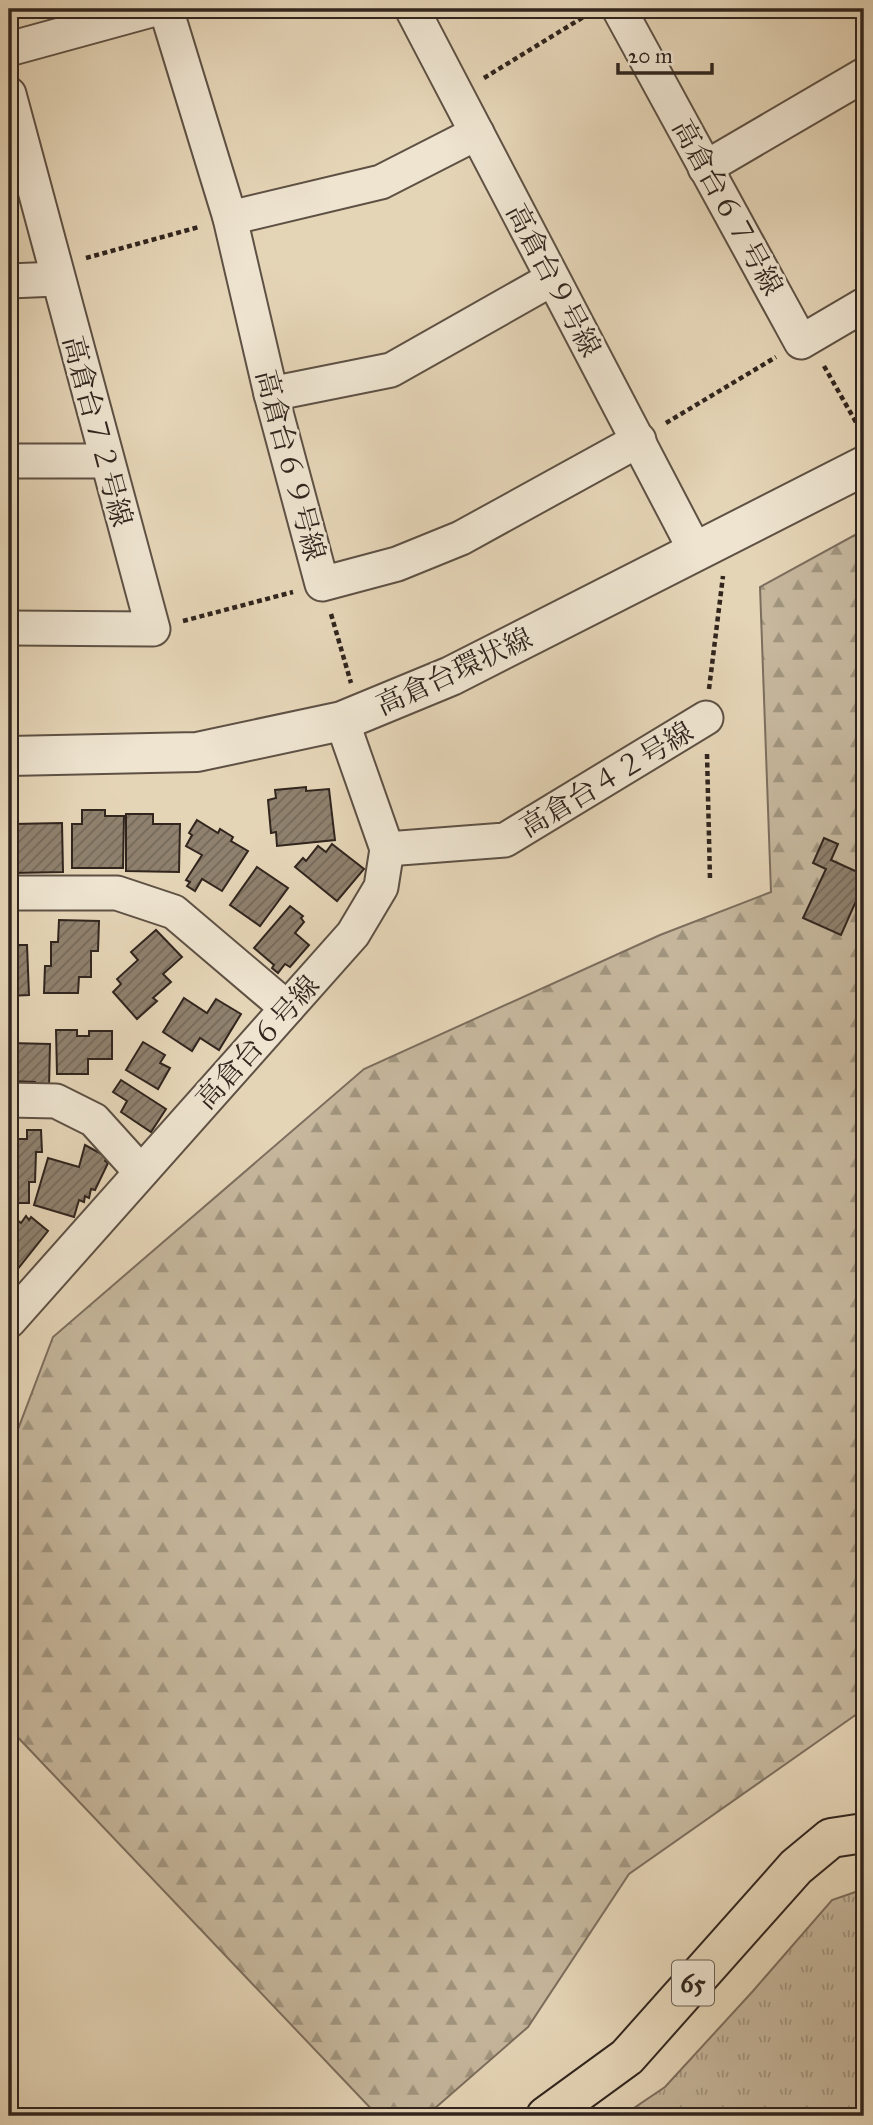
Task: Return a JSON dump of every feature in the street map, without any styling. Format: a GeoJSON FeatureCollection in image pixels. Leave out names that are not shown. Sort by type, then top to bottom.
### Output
{"type":"FeatureCollection","features":[{"type":"Feature","properties":{"kind":"main road","name":"65"},"geometry":{"type":"LineString","coordinates":[[546,2116],[627,2057],[796,1867],[848,1836]]}},
{"type":"Feature","properties":{"kind":"street"},"geometry":{"type":"LineString","coordinates":[[9,49],[155,9]]}},
{"type":"Feature","properties":{"kind":"street","name":"高倉台６９号線"},"geometry":{"type":"LineString","coordinates":[[166,9],[230,218],[271,394],[322,584],[397,564],[461,538],[639,440]]}},
{"type":"Feature","properties":{"kind":"street","name":"高倉台９号線"},"geometry":{"type":"LineString","coordinates":[[412,9],[552,279],[639,440],[710,562]]}},
{"type":"Feature","properties":{"kind":"street","name":"高倉台６７号線"},"geometry":{"type":"LineString","coordinates":[[619,9],[705,168],[805,340]]}},
{"type":"Feature","properties":{"kind":"street"},"geometry":{"type":"LineString","coordinates":[[705,168],[864,75]]}},
{"type":"Feature","properties":{"kind":"street","name":"高倉台７２号線"},"geometry":{"type":"LineString","coordinates":[[9,93],[55,273],[153,629]]}},
{"type":"Feature","properties":{"kind":"street"},"geometry":{"type":"LineString","coordinates":[[230,218],[381,182],[477,133]]}},
{"type":"Feature","properties":{"kind":"street"},"geometry":{"type":"LineString","coordinates":[[9,281],[55,273]]}},
{"type":"Feature","properties":{"kind":"street"},"geometry":{"type":"LineString","coordinates":[[271,394],[391,370],[552,279]]}},
{"type":"Feature","properties":{"kind":"street"},"geometry":{"type":"LineString","coordinates":[[805,340],[864,305]]}},
{"type":"Feature","properties":{"kind":"street","name":"高倉台環状線"},"geometry":{"type":"LineString","coordinates":[[9,756],[197,752],[347,704],[451,677],[710,562],[864,450]]}},
{"type":"Feature","properties":{"kind":"street"},"geometry":{"type":"LineString","coordinates":[[9,461],[106,461]]}},
{"type":"Feature","properties":{"kind":"street"},"geometry":{"type":"LineString","coordinates":[[9,628],[153,629]]}},
{"type":"Feature","properties":{"kind":"street","name":"高倉台６号線"},"geometry":{"type":"LineString","coordinates":[[9,1321],[353,934],[381,887],[387,849],[347,704]]}},
{"type":"Feature","properties":{"kind":"street","name":"高倉台４２号線"},"geometry":{"type":"LineString","coordinates":[[387,849],[505,840],[706,718]]}},
{"type":"Feature","properties":{"kind":"street"},"geometry":{"type":"LineString","coordinates":[[9,893],[117,893],[174,912],[287,1008]]}},
{"type":"Feature","properties":{"kind":"street"},"geometry":{"type":"LineString","coordinates":[[9,1100],[56,1101],[94,1120],[141,1172]]}},
{"type":"Feature","properties":{"kind":"street"},"geometry":{"type":"LineString","coordinates":[[848,1836],[864,1813]]}},
{"type":"Feature","properties":{"kind":"path"},"geometry":{"type":"LineString","coordinates":[[457,95],[596,9]]}},
{"type":"Feature","properties":{"kind":"path"},"geometry":{"type":"LineString","coordinates":[[55,273],[230,218]]}},
{"type":"Feature","properties":{"kind":"path"},"geometry":{"type":"LineString","coordinates":[[639,440],[805,340],[864,450]]}},
{"type":"Feature","properties":{"kind":"path"},"geometry":{"type":"LineString","coordinates":[[706,718],[710,562]]}},
{"type":"Feature","properties":{"kind":"path"},"geometry":{"type":"LineString","coordinates":[[153,629],[322,584],[347,704]]}},
{"type":"Feature","properties":{"kind":"path","name":"高倉台４２号線"},"geometry":{"type":"LineString","coordinates":[[706,718],[710,879]]}},
{"type":"Feature","properties":{"kind":"green space"},"geometry":{"type":"Polygon","coordinates":[[[864,530],[864,1709],[629,1874],[528,2027],[426,2116],[378,2116],[9,1728],[9,1453],[53,1337],[364,1069],[660,935],[771,892],[760,587],[864,530]]]}},
{"type":"Feature","properties":{"kind":"green space"},"geometry":{"type":"Polygon","coordinates":[[[864,1889],[864,2116],[622,2116],[665,2087],[832,1900],[864,1889]]]}},
{"type":"Feature","properties":{"kind":"building"},"geometry":{"type":"Polygon","coordinates":[[[306,787],[306,791],[329,789],[335,840],[277,846],[276,832],[271,833],[268,800],[276,798],[275,790],[306,787]]]}},
{"type":"Feature","properties":{"kind":"building"},"geometry":{"type":"Polygon","coordinates":[[[82,810],[105,810],[105,816],[124,816],[123,868],[72,868],[72,824],[82,824],[82,810]]]}},
{"type":"Feature","properties":{"kind":"building"},"geometry":{"type":"Polygon","coordinates":[[[126,814],[153,814],[153,824],[180,824],[179,872],[126,871],[126,814]]]}},
{"type":"Feature","properties":{"kind":"building"},"geometry":{"type":"Polygon","coordinates":[[[197,820],[218,833],[220,829],[233,837],[231,841],[248,851],[222,891],[202,879],[195,891],[187,886],[190,882],[186,880],[202,855],[186,846],[192,835],[189,833],[197,820]]]}},
{"type":"Feature","properties":{"kind":"building"},"geometry":{"type":"Polygon","coordinates":[[[62,823],[63,872],[13,873],[13,824],[62,823]]]}},
{"type":"Feature","properties":{"kind":"building"},"geometry":{"type":"Polygon","coordinates":[[[824,838],[838,844],[831,860],[864,875],[864,883],[841,935],[803,918],[826,869],[813,863],[824,838]]]}},
{"type":"Feature","properties":{"kind":"building"},"geometry":{"type":"Polygon","coordinates":[[[332,844],[364,869],[337,901],[295,867],[303,858],[306,861],[318,846],[326,852],[332,844]]]}},
{"type":"Feature","properties":{"kind":"building"},"geometry":{"type":"Polygon","coordinates":[[[257,867],[288,888],[260,926],[230,905],[257,867]]]}},
{"type":"Feature","properties":{"kind":"building"},"geometry":{"type":"Polygon","coordinates":[[[290,906],[303,916],[301,918],[304,922],[295,933],[309,945],[290,967],[285,964],[278,973],[272,968],[274,965],[254,948],[290,906]]]}},
{"type":"Feature","properties":{"kind":"building"},"geometry":{"type":"Polygon","coordinates":[[[59,920],[99,921],[98,951],[91,951],[91,977],[79,977],[78,993],[44,993],[45,966],[51,966],[51,942],[58,942],[59,920]]]}},
{"type":"Feature","properties":{"kind":"building"},"geometry":{"type":"Polygon","coordinates":[[[156,930],[182,957],[163,974],[171,982],[153,998],[157,1001],[137,1019],[113,992],[121,984],[117,979],[138,960],[131,952],[156,930]]]}},
{"type":"Feature","properties":{"kind":"building"},"geometry":{"type":"Polygon","coordinates":[[[9,945],[27,945],[29,995],[9,996],[9,945]]]}},
{"type":"Feature","properties":{"kind":"building"},"geometry":{"type":"Polygon","coordinates":[[[184,998],[207,1013],[216,999],[241,1014],[219,1050],[200,1038],[192,1051],[163,1032],[184,998]]]}},
{"type":"Feature","properties":{"kind":"building"},"geometry":{"type":"Polygon","coordinates":[[[56,1030],[77,1030],[77,1036],[89,1036],[89,1031],[112,1031],[112,1059],[88,1059],[88,1074],[57,1074],[56,1030]]]}},
{"type":"Feature","properties":{"kind":"building"},"geometry":{"type":"Polygon","coordinates":[[[143,1042],[165,1055],[160,1063],[170,1068],[158,1089],[126,1070],[143,1042]]]}},
{"type":"Feature","properties":{"kind":"building"},"geometry":{"type":"Polygon","coordinates":[[[9,1043],[50,1044],[49,1088],[35,1088],[35,1082],[9,1081],[9,1043]]]}},
{"type":"Feature","properties":{"kind":"building"},"geometry":{"type":"Polygon","coordinates":[[[121,1080],[166,1109],[151,1132],[121,1112],[127,1101],[113,1092],[121,1080]]]}},
{"type":"Feature","properties":{"kind":"building"},"geometry":{"type":"Polygon","coordinates":[[[27,1130],[41,1130],[42,1152],[36,1152],[35,1182],[29,1182],[29,1203],[10,1203],[9,1139],[27,1139],[27,1130]]]}},
{"type":"Feature","properties":{"kind":"building"},"geometry":{"type":"Polygon","coordinates":[[[85,1145],[107,1157],[105,1161],[108,1163],[95,1190],[91,1189],[89,1198],[85,1196],[84,1202],[79,1200],[74,1217],[34,1205],[48,1158],[79,1167],[85,1145]]]}},
{"type":"Feature","properties":{"kind":"building"},"geometry":{"type":"Polygon","coordinates":[[[11,1215],[21,1223],[26,1216],[29,1220],[31,1217],[48,1231],[9,1280],[9,1218],[11,1215]]]}}]}
